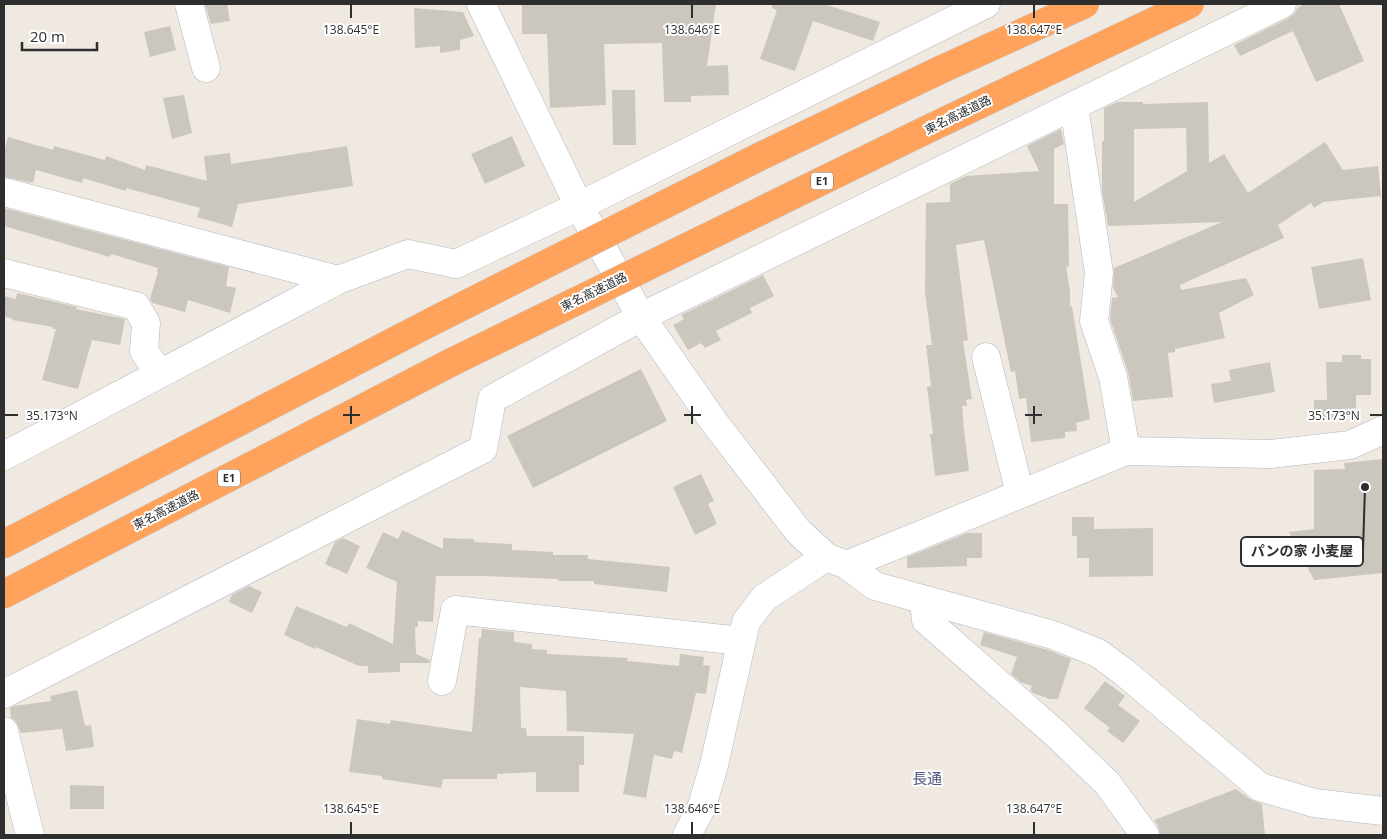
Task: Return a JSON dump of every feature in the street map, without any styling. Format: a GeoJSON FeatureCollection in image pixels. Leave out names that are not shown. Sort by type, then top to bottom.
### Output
{"type":"FeatureCollection","features":[{"type":"Feature","properties":{"kind":"highway"},"geometry":{"type":"LineString","coordinates":[[4,544],[437,319],[759,157],[938,71],[1085,4]]}},
{"type":"Feature","properties":{"kind":"highway","name":"東名高速道路"},"geometry":{"type":"LineString","coordinates":[[4,594],[454,361],[926,130],[1190,4]]}},
{"type":"Feature","properties":{"kind":"street"},"geometry":{"type":"LineString","coordinates":[[189,4],[206,68]]}},
{"type":"Feature","properties":{"kind":"street"},"geometry":{"type":"LineString","coordinates":[[481,4],[579,206],[641,317],[720,430],[798,531],[836,561],[875,586],[1053,635],[1098,653],[1125,673],[1260,787],[1314,803],[1383,811]]}},
{"type":"Feature","properties":{"kind":"street"},"geometry":{"type":"LineString","coordinates":[[4,456],[338,280],[408,254],[456,264],[579,206],[982,4]]}},
{"type":"Feature","properties":{"kind":"street"},"geometry":{"type":"LineString","coordinates":[[4,694],[483,449],[492,399],[641,317],[1282,4]]}},
{"type":"Feature","properties":{"kind":"street"},"geometry":{"type":"LineString","coordinates":[[1074,106],[1099,273],[1094,321],[1113,377],[1126,451]]}},
{"type":"Feature","properties":{"kind":"street"},"geometry":{"type":"LineString","coordinates":[[4,192],[338,280]]}},
{"type":"Feature","properties":{"kind":"street"},"geometry":{"type":"LineString","coordinates":[[4,273],[136,306],[146,323],[144,351],[159,373]]}},
{"type":"Feature","properties":{"kind":"street"},"geometry":{"type":"LineString","coordinates":[[986,357],[1020,494]]}},
{"type":"Feature","properties":{"kind":"street"},"geometry":{"type":"LineString","coordinates":[[687,835],[702,806],[714,765],[746,622],[764,598],[836,561],[1020,494],[1126,451],[1270,454],[1350,445],[1383,430]]}},
{"type":"Feature","properties":{"kind":"street"},"geometry":{"type":"LineString","coordinates":[[924,600],[926,620],[1056,734],[1107,783],[1145,835]]}},
{"type":"Feature","properties":{"kind":"street"},"geometry":{"type":"LineString","coordinates":[[442,682],[455,610],[741,641]]}},
{"type":"Feature","properties":{"kind":"street"},"geometry":{"type":"LineString","coordinates":[[4,731],[30,835]]}},
{"type":"Feature","properties":{"kind":"building"},"geometry":{"type":"Polygon","coordinates":[[[205,4],[227,4],[230,21],[211,24],[205,4]]]}},
{"type":"Feature","properties":{"kind":"building"},"geometry":{"type":"Polygon","coordinates":[[[522,4],[716,4],[707,66],[728,65],[729,95],[691,96],[691,102],[664,102],[662,43],[604,44],[606,105],[550,108],[547,34],[522,34],[522,4]]]}},
{"type":"Feature","properties":{"kind":"building"},"geometry":{"type":"Polygon","coordinates":[[[772,4],[824,4],[880,22],[873,41],[813,21],[795,71],[760,59],[777,10],[772,8],[772,4]]]}},
{"type":"Feature","properties":{"kind":"building"},"geometry":{"type":"Polygon","coordinates":[[[1305,4],[1339,4],[1364,61],[1316,82],[1293,31],[1240,56],[1234,45],[1289,18],[1295,13],[1297,8],[1305,4]]]}},
{"type":"Feature","properties":{"kind":"building"},"geometry":{"type":"Polygon","coordinates":[[[414,8],[463,12],[474,36],[460,40],[460,50],[440,53],[440,46],[415,48],[414,8]]]}},
{"type":"Feature","properties":{"kind":"building"},"geometry":{"type":"Polygon","coordinates":[[[170,26],[176,50],[150,57],[144,32],[170,26]]]}},
{"type":"Feature","properties":{"kind":"building"},"geometry":{"type":"Polygon","coordinates":[[[612,90],[635,90],[636,145],[613,145],[612,90]]]}},
{"type":"Feature","properties":{"kind":"building"},"geometry":{"type":"Polygon","coordinates":[[[184,95],[192,133],[172,139],[163,98],[184,95]]]}},
{"type":"Feature","properties":{"kind":"building"},"geometry":{"type":"Polygon","coordinates":[[[1117,102],[1143,102],[1143,104],[1208,102],[1209,163],[1224,154],[1248,193],[1325,142],[1343,170],[1378,166],[1381,196],[1323,202],[1314,208],[1311,203],[1278,225],[1284,238],[1180,285],[1181,290],[1246,278],[1254,295],[1219,313],[1225,338],[1175,349],[1175,352],[1168,353],[1173,397],[1133,401],[1128,372],[1110,319],[1112,298],[1118,297],[1113,288],[1114,268],[1222,222],[1108,226],[1102,191],[1104,108],[1117,102]],[[1186,128],[1134,129],[1134,202],[1187,171],[1186,128]]]}},
{"type":"Feature","properties":{"kind":"building"},"geometry":{"type":"Polygon","coordinates":[[[1061,129],[1064,144],[1054,149],[1054,204],[1068,204],[1069,266],[1066,267],[1070,291],[1070,307],[1072,306],[1090,419],[1076,423],[1077,431],[1065,432],[1065,438],[1031,442],[1026,398],[1019,399],[1015,371],[1011,372],[984,240],[956,245],[968,340],[963,341],[972,399],[966,400],[967,406],[962,406],[969,471],[935,476],[930,434],[933,434],[927,387],[931,386],[926,345],[932,345],[925,292],[926,203],[950,202],[950,184],[966,176],[1039,171],[1027,146],[1061,129]]]}},
{"type":"Feature","properties":{"kind":"building"},"geometry":{"type":"Polygon","coordinates":[[[512,136],[525,166],[485,184],[471,154],[512,136]]]}},
{"type":"Feature","properties":{"kind":"building"},"geometry":{"type":"Polygon","coordinates":[[[8,137],[53,150],[54,146],[105,160],[106,156],[145,170],[146,165],[207,181],[204,156],[230,153],[231,164],[347,146],[353,186],[238,204],[232,227],[197,217],[200,208],[126,188],[126,191],[83,178],[82,183],[36,170],[33,183],[4,177],[4,151],[8,137]]]}},
{"type":"Feature","properties":{"kind":"building"},"geometry":{"type":"Polygon","coordinates":[[[4,208],[229,267],[226,286],[236,288],[230,313],[188,300],[185,312],[152,303],[150,299],[158,268],[111,254],[110,257],[4,226],[4,208]]]}},
{"type":"Feature","properties":{"kind":"building"},"geometry":{"type":"Polygon","coordinates":[[[1363,258],[1371,300],[1319,309],[1311,267],[1363,258]]]}},
{"type":"Feature","properties":{"kind":"building"},"geometry":{"type":"Polygon","coordinates":[[[763,275],[774,296],[750,308],[752,313],[716,331],[721,340],[705,348],[701,343],[688,350],[673,325],[684,319],[681,315],[763,275]]]}},
{"type":"Feature","properties":{"kind":"building"},"geometry":{"type":"Polygon","coordinates":[[[17,293],[77,307],[76,309],[125,319],[120,345],[92,340],[78,389],[42,380],[56,329],[12,320],[4,316],[4,296],[16,299],[17,293]]]}},
{"type":"Feature","properties":{"kind":"building"},"geometry":{"type":"Polygon","coordinates":[[[1342,355],[1361,355],[1361,359],[1371,359],[1371,395],[1356,395],[1356,408],[1344,409],[1344,419],[1314,419],[1314,400],[1327,400],[1326,362],[1342,362],[1342,355]]]}},
{"type":"Feature","properties":{"kind":"building"},"geometry":{"type":"Polygon","coordinates":[[[1270,362],[1275,392],[1214,403],[1211,384],[1231,381],[1229,370],[1270,362]]]}},
{"type":"Feature","properties":{"kind":"building"},"geometry":{"type":"Polygon","coordinates":[[[641,369],[667,421],[533,488],[507,436],[641,369]]]}},
{"type":"Feature","properties":{"kind":"building"},"geometry":{"type":"Polygon","coordinates":[[[1383,459],[1383,573],[1314,580],[1289,532],[1314,529],[1314,470],[1345,469],[1344,463],[1383,459]]]}},
{"type":"Feature","properties":{"kind":"building"},"geometry":{"type":"Polygon","coordinates":[[[701,474],[714,501],[708,504],[717,524],[695,535],[673,487],[701,474]]]}},
{"type":"Feature","properties":{"kind":"building"},"geometry":{"type":"Polygon","coordinates":[[[1072,517],[1094,517],[1094,529],[1153,528],[1153,576],[1089,577],[1089,558],[1077,558],[1077,536],[1072,536],[1072,517]]]}},
{"type":"Feature","properties":{"kind":"building"},"geometry":{"type":"Polygon","coordinates":[[[402,530],[443,549],[443,538],[474,539],[474,542],[512,544],[512,550],[553,552],[553,555],[588,555],[588,559],[670,567],[667,592],[594,584],[594,581],[436,576],[433,622],[418,621],[418,627],[415,627],[416,654],[430,660],[429,663],[400,663],[400,672],[368,673],[368,666],[359,666],[284,635],[296,606],[347,627],[349,623],[393,644],[397,582],[366,568],[383,532],[398,539],[402,530]]]}},
{"type":"Feature","properties":{"kind":"building"},"geometry":{"type":"Polygon","coordinates":[[[967,533],[982,533],[982,558],[967,558],[967,566],[907,568],[907,557],[967,533]]]}},
{"type":"Feature","properties":{"kind":"building"},"geometry":{"type":"Polygon","coordinates":[[[343,538],[360,546],[347,574],[325,564],[335,542],[343,538]]]}},
{"type":"Feature","properties":{"kind":"building"},"geometry":{"type":"Polygon","coordinates":[[[249,586],[262,592],[252,613],[229,602],[232,595],[249,586]]]}},
{"type":"Feature","properties":{"kind":"building"},"geometry":{"type":"Polygon","coordinates":[[[482,629],[514,632],[514,642],[532,644],[532,649],[547,650],[547,654],[628,658],[627,661],[679,666],[680,654],[704,657],[703,665],[710,666],[706,694],[696,693],[682,753],[674,751],[672,759],[654,755],[646,798],[623,794],[634,734],[567,731],[566,691],[520,687],[521,728],[526,728],[527,736],[584,736],[584,765],[579,765],[579,792],[536,792],[536,772],[497,774],[497,779],[443,779],[441,788],[382,779],[382,776],[349,772],[357,719],[390,724],[391,720],[472,732],[479,638],[481,638],[482,629]]]}},
{"type":"Feature","properties":{"kind":"building"},"geometry":{"type":"Polygon","coordinates":[[[984,632],[1048,650],[1071,659],[1058,699],[1049,699],[1033,693],[1030,690],[1032,686],[1020,682],[1011,674],[1017,657],[980,645],[984,632]]]}},
{"type":"Feature","properties":{"kind":"building"},"geometry":{"type":"Polygon","coordinates":[[[1105,681],[1125,696],[1118,705],[1140,721],[1123,743],[1107,731],[1110,728],[1084,708],[1105,681]]]}},
{"type":"Feature","properties":{"kind":"building"},"geometry":{"type":"Polygon","coordinates":[[[77,690],[85,726],[91,725],[94,747],[66,751],[62,729],[21,733],[16,721],[11,718],[10,708],[14,706],[51,701],[50,696],[77,690]]]}},
{"type":"Feature","properties":{"kind":"building"},"geometry":{"type":"Polygon","coordinates":[[[70,785],[104,786],[104,809],[70,809],[70,785]]]}},
{"type":"Feature","properties":{"kind":"building"},"geometry":{"type":"Polygon","coordinates":[[[1236,789],[1250,799],[1262,804],[1265,835],[1160,835],[1154,820],[1236,789]]]}},
{"type":"Feature","properties":{"kind":"place","name":"パンの家 小麦屋"},"geometry":{"type":"Point","coordinates":[1365,487]}},
{"type":"Feature","properties":{"kind":"district","name":"長通"},"geometry":{"type":"Point","coordinates":[927,779]}}]}
